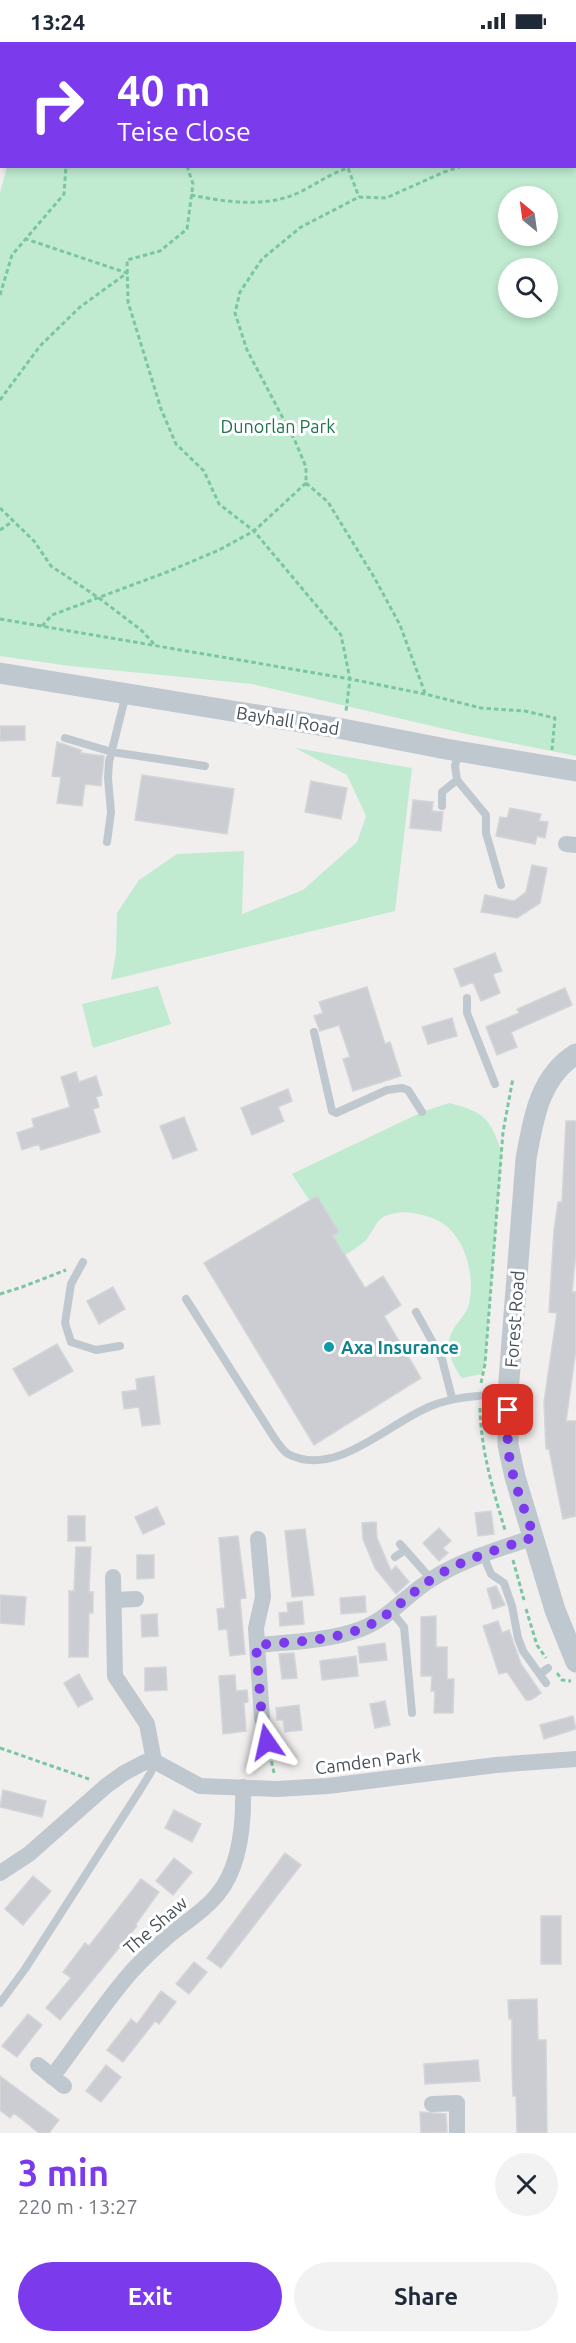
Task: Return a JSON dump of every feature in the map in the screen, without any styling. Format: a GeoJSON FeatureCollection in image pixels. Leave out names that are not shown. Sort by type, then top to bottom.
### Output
{"type":"FeatureCollection","features":[{"type":"Feature","properties":{"kind":"street","name":"Bayhall Road"},"geometry":{"type":"LineString","coordinates":[[0,673],[343,729],[459,752],[576,771]]}},
{"type":"Feature","properties":{"kind":"street","name":"Forest Road"},"geometry":{"type":"LineString","coordinates":[[576,1054],[555,1071],[537,1106],[531,1129],[526,1159],[508,1393],[508,1445],[518,1487],[555,1610],[572,1639],[576,1662]]}},
{"type":"Feature","properties":{"kind":"street"},"geometry":{"type":"LineString","coordinates":[[256,1645],[326,1638],[360,1629],[392,1612],[431,1579],[483,1555],[534,1537]]}},
{"type":"Feature","properties":{"kind":"street"},"geometry":{"type":"LineString","coordinates":[[258,1539],[263,1597],[256,1628],[256,1645],[262,1719]]}},
{"type":"Feature","properties":{"kind":"street"},"geometry":{"type":"LineString","coordinates":[[0,1874],[29,1854],[106,1786],[145,1762],[154,1761],[147,1724],[115,1676],[113,1577]]}},
{"type":"Feature","properties":{"kind":"street"},"geometry":{"type":"LineString","coordinates":[[115,1600],[136,1599]]}},
{"type":"Feature","properties":{"kind":"street","name":"Camden Park"},"geometry":{"type":"LineString","coordinates":[[154,1761],[200,1786],[277,1789],[328,1786],[496,1765],[576,1758]]}},
{"type":"Feature","properties":{"kind":"street","name":"The Shaw"},"geometry":{"type":"LineString","coordinates":[[38,2065],[58,2082],[131,1972],[218,1895],[230,1875],[238,1850],[244,1812],[243,1787]]}},
{"type":"Feature","properties":{"kind":"street"},"geometry":{"type":"LineString","coordinates":[[432,2104],[457,2103],[457,2133]]}},
{"type":"Feature","properties":{"kind":"lane"},"geometry":{"type":"LineString","coordinates":[[108,842],[111,812],[108,778],[126,694]]}},
{"type":"Feature","properties":{"kind":"lane"},"geometry":{"type":"LineString","coordinates":[[65,738],[112,752],[205,766]]}},
{"type":"Feature","properties":{"kind":"lane"},"geometry":{"type":"LineString","coordinates":[[459,752],[455,766],[457,780],[486,815],[486,833],[501,885]]}},
{"type":"Feature","properties":{"kind":"lane"},"geometry":{"type":"LineString","coordinates":[[442,806],[442,792],[457,780]]}},
{"type":"Feature","properties":{"kind":"lane"},"geometry":{"type":"LineString","coordinates":[[466,998],[467,1014],[495,1084]]}},
{"type":"Feature","properties":{"kind":"lane"},"geometry":{"type":"LineString","coordinates":[[314,1032],[332,1111],[336,1113],[396,1088],[408,1090],[422,1112]]}},
{"type":"Feature","properties":{"kind":"lane"},"geometry":{"type":"LineString","coordinates":[[83,1262],[71,1284],[65,1323],[71,1342],[96,1350],[120,1346]]}},
{"type":"Feature","properties":{"kind":"lane"},"geometry":{"type":"LineString","coordinates":[[186,1299],[286,1453],[319,1461],[338,1457],[412,1415],[452,1398],[508,1393]]}},
{"type":"Feature","properties":{"kind":"lane"},"geometry":{"type":"LineString","coordinates":[[416,1312],[442,1359],[452,1398]]}},
{"type":"Feature","properties":{"kind":"lane"},"geometry":{"type":"LineString","coordinates":[[395,1557],[402,1547],[431,1579]]}},
{"type":"Feature","properties":{"kind":"lane"},"geometry":{"type":"LineString","coordinates":[[483,1555],[491,1574],[504,1583],[521,1645],[546,1683]]}},
{"type":"Feature","properties":{"kind":"lane"},"geometry":{"type":"LineString","coordinates":[[392,1612],[404,1627],[412,1713]]}},
{"type":"Feature","properties":{"kind":"lane"},"geometry":{"type":"LineString","coordinates":[[540,1674],[548,1668]]}},
{"type":"Feature","properties":{"kind":"lane"},"geometry":{"type":"LineString","coordinates":[[0,2003],[25,1969],[140,1790],[151,1772],[154,1761]]}},
{"type":"Feature","properties":{"kind":"path"},"geometry":{"type":"LineString","coordinates":[[0,295],[12,255],[64,194],[66,168]]}},
{"type":"Feature","properties":{"kind":"path"},"geometry":{"type":"LineString","coordinates":[[188,168],[193,184],[187,229],[160,251],[127,260],[128,302],[161,408],[176,444],[204,471],[219,504],[254,531],[341,635],[350,679],[343,729]]}},
{"type":"Feature","properties":{"kind":"path"},"geometry":{"type":"LineString","coordinates":[[191,195],[233,203],[264,201],[297,193],[328,174],[346,168]]}},
{"type":"Feature","properties":{"kind":"path"},"geometry":{"type":"LineString","coordinates":[[349,168],[359,197]]}},
{"type":"Feature","properties":{"kind":"path"},"geometry":{"type":"LineString","coordinates":[[42,626],[52,615],[208,554],[254,531],[306,483],[306,467],[295,441],[247,350],[235,313],[240,292],[262,259],[301,227],[359,197],[386,198],[456,168]]}},
{"type":"Feature","properties":{"kind":"path"},"geometry":{"type":"LineString","coordinates":[[26,239],[127,273]]}},
{"type":"Feature","properties":{"kind":"path"},"geometry":{"type":"LineString","coordinates":[[0,400],[48,339],[80,307],[127,273]]}},
{"type":"Feature","properties":{"kind":"path"},"geometry":{"type":"LineString","coordinates":[[306,483],[328,502],[374,577],[400,625],[425,694]]}},
{"type":"Feature","properties":{"kind":"path"},"geometry":{"type":"LineString","coordinates":[[0,508],[34,541],[51,566],[99,598],[141,630],[156,645]]}},
{"type":"Feature","properties":{"kind":"path"},"geometry":{"type":"LineString","coordinates":[[0,530],[14,520]]}},
{"type":"Feature","properties":{"kind":"path"},"geometry":{"type":"LineString","coordinates":[[0,619],[350,679],[481,708],[525,711],[555,718],[550,766]]}},
{"type":"Feature","properties":{"kind":"path"},"geometry":{"type":"LineString","coordinates":[[0,1294],[83,1262]]}},
{"type":"Feature","properties":{"kind":"path"},"geometry":{"type":"LineString","coordinates":[[262,1719],[277,1789]]}},
{"type":"Feature","properties":{"kind":"path"},"geometry":{"type":"LineString","coordinates":[[0,1748],[69,1770],[106,1786]]}},
{"type":"Feature","properties":{"kind":"green space","name":"Dunorlan Park"},"geometry":{"type":"Polygon","coordinates":[[[7,168],[576,168],[576,756],[462,733],[252,684],[70,666],[0,656],[0,193],[7,168]]]}},
{"type":"Feature","properties":{"kind":"green space"},"geometry":{"type":"Polygon","coordinates":[[[295,748],[412,768],[395,911],[111,980],[116,953],[117,913],[139,880],[177,854],[244,851],[242,914],[303,890],[357,842],[366,816],[347,775],[295,748]]]}},
{"type":"Feature","properties":{"kind":"green space"},"geometry":{"type":"Polygon","coordinates":[[[158,986],[171,1024],[93,1048],[82,1004],[158,986]]]}},
{"type":"Feature","properties":{"kind":"green space"},"geometry":{"type":"Polygon","coordinates":[[[449,1103],[471,1110],[484,1118],[494,1132],[502,1153],[485,1364],[481,1374],[462,1378],[453,1362],[449,1344],[454,1328],[469,1304],[471,1279],[465,1254],[460,1242],[452,1232],[443,1224],[426,1216],[408,1212],[389,1214],[380,1219],[364,1242],[345,1255],[292,1174],[422,1112],[449,1103]]]}},
{"type":"Feature","properties":{"kind":"building"},"geometry":{"type":"Polygon","coordinates":[[[0,726],[25,726],[25,740],[0,741],[0,726]]]}},
{"type":"Feature","properties":{"kind":"building"},"geometry":{"type":"Polygon","coordinates":[[[57,742],[81,750],[81,753],[104,756],[101,786],[85,784],[82,806],[57,803],[61,777],[52,776],[57,742]]]}},
{"type":"Feature","properties":{"kind":"building"},"geometry":{"type":"Polygon","coordinates":[[[142,775],[234,789],[227,834],[135,820],[142,775]]]}},
{"type":"Feature","properties":{"kind":"building"},"geometry":{"type":"Polygon","coordinates":[[[311,781],[347,788],[341,819],[305,812],[311,781]]]}},
{"type":"Feature","properties":{"kind":"building"},"geometry":{"type":"Polygon","coordinates":[[[413,800],[433,802],[432,811],[443,812],[441,831],[410,828],[413,800]]]}},
{"type":"Feature","properties":{"kind":"building"},"geometry":{"type":"Polygon","coordinates":[[[510,808],[541,814],[539,821],[548,822],[545,838],[537,836],[535,844],[496,836],[500,817],[507,818],[510,808]]]}},
{"type":"Feature","properties":{"kind":"building"},"geometry":{"type":"Polygon","coordinates":[[[532,865],[547,868],[540,903],[517,918],[481,912],[485,895],[514,901],[526,892],[532,865]]]}},
{"type":"Feature","properties":{"kind":"building"},"geometry":{"type":"Polygon","coordinates":[[[495,953],[502,971],[493,974],[500,993],[481,1001],[473,982],[461,987],[454,969],[495,953]]]}},
{"type":"Feature","properties":{"kind":"building"},"geometry":{"type":"Polygon","coordinates":[[[367,987],[385,1044],[390,1042],[401,1076],[353,1091],[343,1059],[350,1057],[339,1025],[320,1031],[314,1016],[323,1013],[319,1002],[367,987]]]}},
{"type":"Feature","properties":{"kind":"building"},"geometry":{"type":"Polygon","coordinates":[[[565,988],[572,1005],[511,1032],[517,1047],[497,1055],[486,1027],[519,1013],[517,1009],[565,988]]]}},
{"type":"Feature","properties":{"kind":"building"},"geometry":{"type":"Polygon","coordinates":[[[452,1018],[457,1036],[428,1044],[422,1027],[452,1018]]]}},
{"type":"Feature","properties":{"kind":"building"},"geometry":{"type":"Polygon","coordinates":[[[76,1072],[79,1082],[96,1076],[102,1095],[96,1097],[99,1107],[93,1109],[100,1132],[41,1150],[39,1144],[22,1150],[17,1133],[34,1127],[32,1119],[70,1107],[61,1077],[76,1072]]]}},
{"type":"Feature","properties":{"kind":"building"},"geometry":{"type":"Polygon","coordinates":[[[288,1089],[292,1101],[278,1107],[284,1121],[252,1135],[241,1108],[288,1089]]]}},
{"type":"Feature","properties":{"kind":"building"},"geometry":{"type":"Polygon","coordinates":[[[184,1117],[197,1150],[173,1159],[160,1126],[184,1117]]]}},
{"type":"Feature","properties":{"kind":"building"},"geometry":{"type":"Polygon","coordinates":[[[566,1121],[576,1121],[576,1252],[572,1292],[576,1292],[576,1349],[566,1421],[576,1421],[576,1516],[563,1519],[549,1449],[546,1449],[544,1402],[557,1313],[549,1312],[554,1230],[558,1202],[562,1202],[566,1121]]]}},
{"type":"Feature","properties":{"kind":"building","name":"Axa Insurance"},"geometry":{"type":"Polygon","coordinates":[[[317,1196],[339,1232],[333,1236],[365,1288],[383,1276],[401,1305],[384,1316],[421,1378],[314,1445],[204,1263],[317,1196]]]}},
{"type":"Feature","properties":{"kind":"building"},"geometry":{"type":"Polygon","coordinates":[[[113,1287],[125,1309],[99,1324],[87,1301],[113,1287]]]}},
{"type":"Feature","properties":{"kind":"building"},"geometry":{"type":"Polygon","coordinates":[[[57,1344],[73,1371],[29,1396],[13,1369],[57,1344]]]}},
{"type":"Feature","properties":{"kind":"building"},"geometry":{"type":"Polygon","coordinates":[[[154,1376],[160,1424],[142,1426],[139,1407],[124,1409],[122,1392],[137,1390],[136,1379],[154,1376]]]}},
{"type":"Feature","properties":{"kind":"building"},"geometry":{"type":"Polygon","coordinates":[[[157,1507],[165,1524],[143,1534],[135,1517],[157,1507]]]}},
{"type":"Feature","properties":{"kind":"building"},"geometry":{"type":"Polygon","coordinates":[[[491,1511],[494,1534],[478,1536],[475,1513],[491,1511]]]}},
{"type":"Feature","properties":{"kind":"building"},"geometry":{"type":"Polygon","coordinates":[[[68,1516],[85,1516],[85,1541],[68,1541],[68,1516]]]}},
{"type":"Feature","properties":{"kind":"building"},"geometry":{"type":"Polygon","coordinates":[[[376,1522],[377,1538],[391,1571],[396,1566],[409,1582],[396,1594],[375,1568],[363,1539],[362,1523],[376,1522]]]}},
{"type":"Feature","properties":{"kind":"building"},"geometry":{"type":"Polygon","coordinates":[[[439,1528],[451,1541],[443,1548],[448,1553],[439,1561],[423,1543],[439,1528]]]}},
{"type":"Feature","properties":{"kind":"building"},"geometry":{"type":"Polygon","coordinates":[[[305,1529],[314,1595],[292,1597],[285,1531],[305,1529]]]}},
{"type":"Feature","properties":{"kind":"building"},"geometry":{"type":"Polygon","coordinates":[[[238,1536],[246,1598],[240,1599],[245,1654],[230,1656],[227,1629],[219,1630],[217,1609],[225,1608],[219,1538],[238,1536]]]}},
{"type":"Feature","properties":{"kind":"building"},"geometry":{"type":"Polygon","coordinates":[[[76,1547],[91,1547],[89,1592],[93,1592],[93,1613],[89,1613],[88,1657],[69,1657],[69,1591],[74,1591],[76,1547]]]}},
{"type":"Feature","properties":{"kind":"building"},"geometry":{"type":"Polygon","coordinates":[[[137,1555],[154,1555],[154,1578],[137,1579],[137,1555]]]}},
{"type":"Feature","properties":{"kind":"building"},"geometry":{"type":"Polygon","coordinates":[[[496,1586],[505,1605],[493,1609],[487,1589],[496,1586]]]}},
{"type":"Feature","properties":{"kind":"building"},"geometry":{"type":"Polygon","coordinates":[[[0,1595],[26,1597],[24,1625],[0,1623],[0,1595]]]}},
{"type":"Feature","properties":{"kind":"building"},"geometry":{"type":"Polygon","coordinates":[[[365,1596],[366,1612],[341,1614],[340,1598],[365,1596]]]}},
{"type":"Feature","properties":{"kind":"building"},"geometry":{"type":"Polygon","coordinates":[[[302,1601],[304,1624],[280,1626],[279,1613],[288,1612],[287,1603],[302,1601]]]}},
{"type":"Feature","properties":{"kind":"building"},"geometry":{"type":"Polygon","coordinates":[[[157,1614],[158,1636],[142,1637],[141,1615],[157,1614]]]}},
{"type":"Feature","properties":{"kind":"building"},"geometry":{"type":"Polygon","coordinates":[[[436,1616],[436,1647],[447,1647],[447,1679],[454,1679],[453,1713],[434,1713],[435,1691],[431,1691],[432,1676],[421,1676],[421,1617],[436,1616]]]}},
{"type":"Feature","properties":{"kind":"building"},"geometry":{"type":"Polygon","coordinates":[[[498,1621],[502,1633],[509,1630],[521,1664],[541,1693],[531,1700],[526,1700],[507,1672],[499,1674],[483,1626],[498,1621]]]}},
{"type":"Feature","properties":{"kind":"building"},"geometry":{"type":"Polygon","coordinates":[[[385,1643],[387,1660],[360,1663],[358,1647],[385,1643]]]}},
{"type":"Feature","properties":{"kind":"building"},"geometry":{"type":"Polygon","coordinates":[[[294,1653],[297,1678],[282,1679],[279,1654],[294,1653]]]}},
{"type":"Feature","properties":{"kind":"building"},"geometry":{"type":"Polygon","coordinates":[[[356,1656],[358,1676],[322,1680],[320,1661],[356,1656]]]}},
{"type":"Feature","properties":{"kind":"building"},"geometry":{"type":"Polygon","coordinates":[[[166,1667],[167,1690],[145,1691],[145,1668],[166,1667]]]}},
{"type":"Feature","properties":{"kind":"building"},"geometry":{"type":"Polygon","coordinates":[[[79,1674],[93,1699],[78,1707],[64,1683],[79,1674]]]}},
{"type":"Feature","properties":{"kind":"building"},"geometry":{"type":"Polygon","coordinates":[[[235,1675],[236,1691],[247,1690],[248,1702],[244,1703],[246,1731],[223,1734],[219,1676],[235,1675]]]}},
{"type":"Feature","properties":{"kind":"building"},"geometry":{"type":"Polygon","coordinates":[[[385,1701],[390,1725],[375,1728],[370,1704],[385,1701]]]}},
{"type":"Feature","properties":{"kind":"building"},"geometry":{"type":"Polygon","coordinates":[[[299,1705],[302,1730],[285,1732],[283,1720],[277,1720],[276,1708],[299,1705]]]}},
{"type":"Feature","properties":{"kind":"building"},"geometry":{"type":"Polygon","coordinates":[[[573,1716],[576,1729],[544,1739],[540,1725],[573,1716]]]}},
{"type":"Feature","properties":{"kind":"building"},"geometry":{"type":"Polygon","coordinates":[[[3,1790],[46,1801],[42,1817],[0,1807],[3,1790]]]}},
{"type":"Feature","properties":{"kind":"building"},"geometry":{"type":"Polygon","coordinates":[[[174,1810],[201,1824],[192,1842],[165,1828],[174,1810]]]}},
{"type":"Feature","properties":{"kind":"building"},"geometry":{"type":"Polygon","coordinates":[[[285,1853],[301,1865],[221,1968],[207,1958],[285,1853]]]}},
{"type":"Feature","properties":{"kind":"building"},"geometry":{"type":"Polygon","coordinates":[[[174,1858],[192,1872],[173,1895],[156,1881],[174,1858]]]}},
{"type":"Feature","properties":{"kind":"building"},"geometry":{"type":"Polygon","coordinates":[[[33,1876],[51,1891],[23,1925],[5,1909],[33,1876]]]}},
{"type":"Feature","properties":{"kind":"building"},"geometry":{"type":"Polygon","coordinates":[[[141,1879],[159,1892],[136,1924],[137,1926],[60,2020],[46,2008],[71,1978],[63,1972],[85,1943],[89,1946],[141,1879]]]}},
{"type":"Feature","properties":{"kind":"building"},"geometry":{"type":"Polygon","coordinates":[[[541,1916],[561,1916],[561,1964],[541,1964],[541,1916]]]}},
{"type":"Feature","properties":{"kind":"building"},"geometry":{"type":"Polygon","coordinates":[[[194,1962],[207,1972],[189,1994],[176,1984],[194,1962]]]}},
{"type":"Feature","properties":{"kind":"building"},"geometry":{"type":"Polygon","coordinates":[[[161,1991],[176,2002],[159,2024],[155,2021],[123,2062],[107,2050],[131,2019],[137,2024],[161,1991]]]}},
{"type":"Feature","properties":{"kind":"building"},"geometry":{"type":"Polygon","coordinates":[[[537,1999],[538,2040],[546,2040],[547,2133],[517,2133],[516,2096],[513,2096],[512,2019],[509,2019],[508,2000],[537,1999]]]}},
{"type":"Feature","properties":{"kind":"building"},"geometry":{"type":"Polygon","coordinates":[[[28,2014],[42,2025],[17,2057],[2,2046],[28,2014]]]}},
{"type":"Feature","properties":{"kind":"building"},"geometry":{"type":"Polygon","coordinates":[[[478,2060],[480,2081],[425,2084],[424,2064],[478,2060]]]}},
{"type":"Feature","properties":{"kind":"building"},"geometry":{"type":"Polygon","coordinates":[[[106,2065],[121,2077],[101,2102],[86,2091],[106,2065]]]}},
{"type":"Feature","properties":{"kind":"building"},"geometry":{"type":"Polygon","coordinates":[[[0,2076],[59,2120],[49,2133],[39,2133],[14,2113],[10,2118],[0,2110],[0,2076]]]}},
{"type":"Feature","properties":{"kind":"building"},"geometry":{"type":"Polygon","coordinates":[[[420,2112],[446,2114],[447,2132],[421,2133],[420,2112]]]}},
{"type":"Feature","properties":{"kind":"place","name":"Axa Insurance"},"geometry":{"type":"Point","coordinates":[329,1347]}},
{"type":"Feature","properties":{"kind":"route"},"geometry":{"type":"LineString","coordinates":[[267,1742],[262,1719],[256,1645],[326,1638],[360,1629],[392,1612],[431,1579],[446,1571],[534,1537],[523,1507],[511,1461],[508,1445],[508,1410]]}}]}
